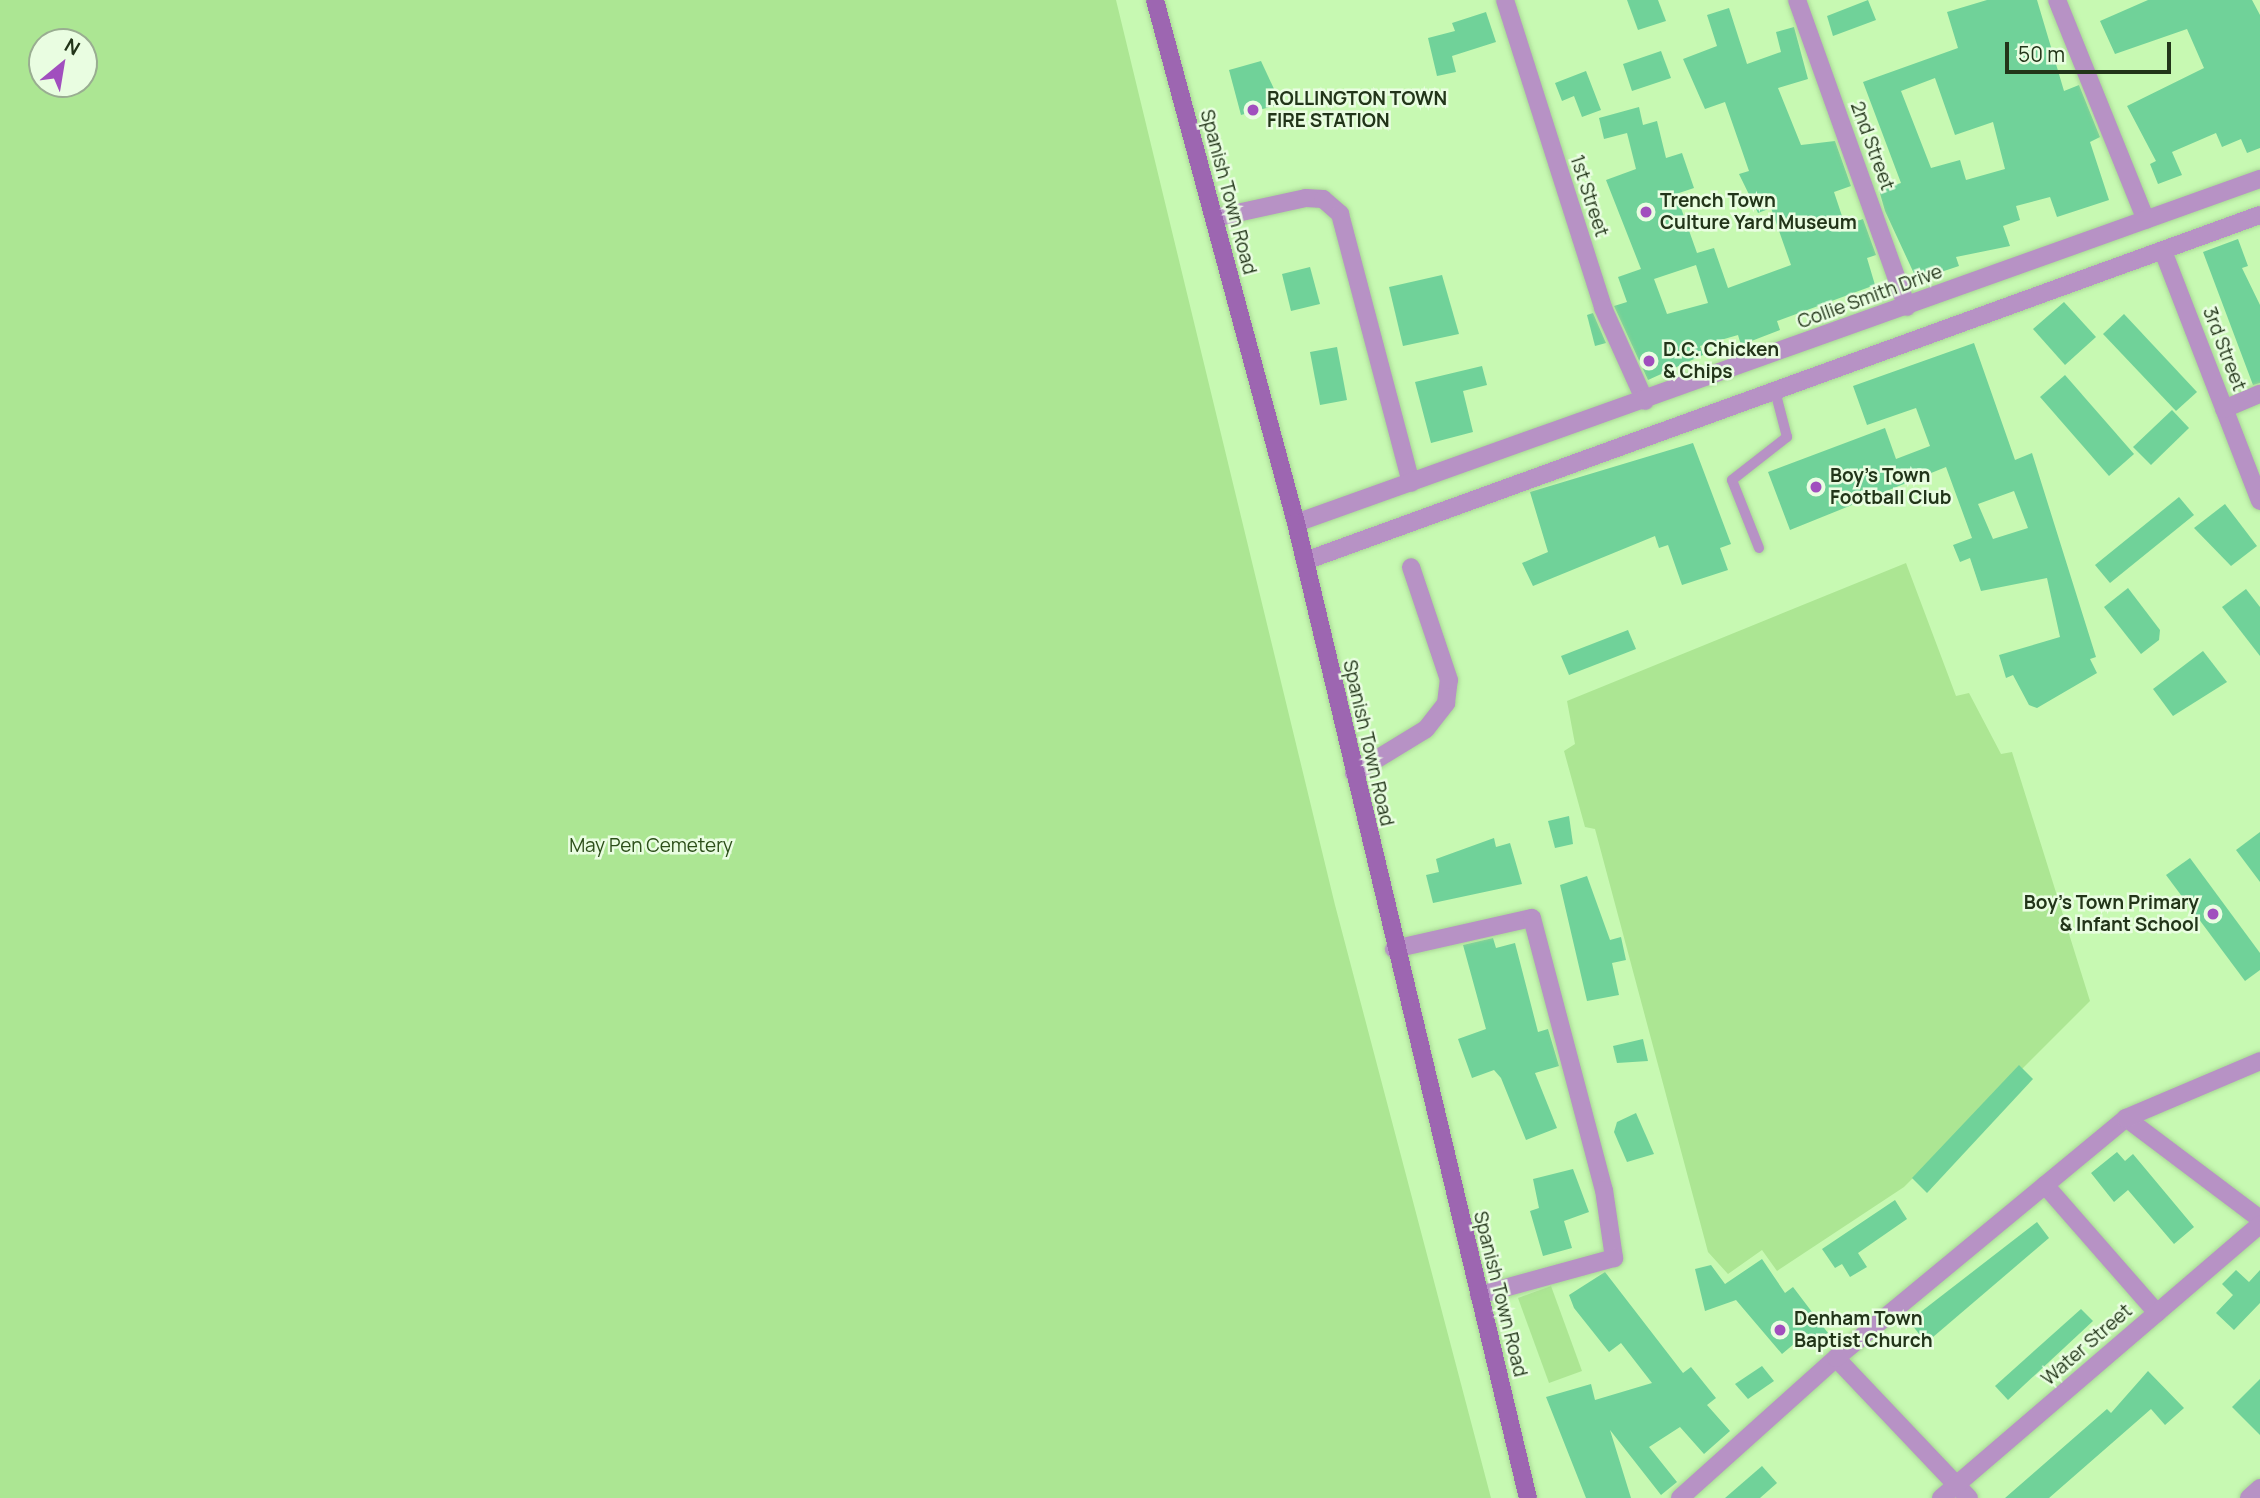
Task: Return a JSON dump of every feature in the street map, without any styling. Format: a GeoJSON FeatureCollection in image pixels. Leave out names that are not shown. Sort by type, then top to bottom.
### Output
{"type":"FeatureCollection","features":[{"type":"Feature","properties":{"kind":"main road","name":"Spanish Town Road"},"geometry":{"type":"LineString","coordinates":[[1154,0],[1296,523],[1394,949],[1528,1498]]}},
{"type":"Feature","properties":{"kind":"street","name":"1st Street"},"geometry":{"type":"LineString","coordinates":[[1505,0],[1603,307],[1644,401]]}},
{"type":"Feature","properties":{"kind":"street","name":"2nd Street"},"geometry":{"type":"LineString","coordinates":[[1797,0],[1907,307]]}},
{"type":"Feature","properties":{"kind":"street"},"geometry":{"type":"LineString","coordinates":[[2057,0],[2146,220]]}},
{"type":"Feature","properties":{"kind":"street","name":"Collie Smith Drive"},"geometry":{"type":"LineString","coordinates":[[1296,523],[2260,179]]}},
{"type":"Feature","properties":{"kind":"street"},"geometry":{"type":"LineString","coordinates":[[1213,218],[1306,198],[1322,199],[1340,214],[1411,483]]}},
{"type":"Feature","properties":{"kind":"street"},"geometry":{"type":"LineString","coordinates":[[1305,561],[2260,215]]}},
{"type":"Feature","properties":{"kind":"street","name":"3rd Street"},"geometry":{"type":"LineString","coordinates":[[2163,251],[2260,501]]}},
{"type":"Feature","properties":{"kind":"street"},"geometry":{"type":"LineString","coordinates":[[2224,409],[2260,394]]}},
{"type":"Feature","properties":{"kind":"street"},"geometry":{"type":"LineString","coordinates":[[1354,773],[1426,729],[1446,703],[1449,680],[1411,567]]}},
{"type":"Feature","properties":{"kind":"street"},"geometry":{"type":"LineString","coordinates":[[1394,949],[1532,918],[1604,1190],[1614,1258],[1479,1296]]}},
{"type":"Feature","properties":{"kind":"street"},"geometry":{"type":"LineString","coordinates":[[1680,1498],[1836,1358],[2126,1118],[2260,1061]]}},
{"type":"Feature","properties":{"kind":"street"},"geometry":{"type":"LineString","coordinates":[[2126,1118],[2260,1219]]}},
{"type":"Feature","properties":{"kind":"street"},"geometry":{"type":"LineString","coordinates":[[2045,1185],[2157,1313]]}},
{"type":"Feature","properties":{"kind":"street","name":"Water Street"},"geometry":{"type":"LineString","coordinates":[[1941,1498],[1963,1491],[2157,1313],[2260,1225]]}},
{"type":"Feature","properties":{"kind":"street"},"geometry":{"type":"LineString","coordinates":[[1836,1358],[1963,1491]]}},
{"type":"Feature","properties":{"kind":"street"},"geometry":{"type":"LineString","coordinates":[[2249,1498],[2260,1488]]}},
{"type":"Feature","properties":{"kind":"lane"},"geometry":{"type":"LineString","coordinates":[[1759,548],[1732,480],[1787,436],[1775,391]]}},
{"type":"Feature","properties":{"kind":"green space","name":"May Pen Cemetery"},"geometry":{"type":"Polygon","coordinates":[[[0,0],[1116,0],[1335,905],[1491,1498],[0,1498],[0,0]]]}},
{"type":"Feature","properties":{"kind":"green space"},"geometry":{"type":"Polygon","coordinates":[[[1906,563],[1956,696],[1969,693],[2001,754],[2012,752],[2090,1001],[1904,1187],[1777,1271],[1762,1250],[1728,1274],[1708,1252],[1595,829],[1585,827],[1564,751],[1575,744],[1567,701],[1906,563]]]}},
{"type":"Feature","properties":{"kind":"green space"},"geometry":{"type":"Polygon","coordinates":[[[1551,1286],[1582,1371],[1549,1383],[1518,1298],[1551,1286]]]}},
{"type":"Feature","properties":{"kind":"building"},"geometry":{"type":"Polygon","coordinates":[[[1627,0],[1658,0],[1666,21],[1638,30],[1627,0]]]}},
{"type":"Feature","properties":{"kind":"building"},"geometry":{"type":"Polygon","coordinates":[[[1868,0],[1876,20],[1833,36],[1827,16],[1868,0]]]}},
{"type":"Feature","properties":{"kind":"building"},"geometry":{"type":"Polygon","coordinates":[[[1987,0],[2037,0],[2064,91],[2079,85],[2100,137],[2090,142],[2109,200],[2057,217],[2050,197],[2016,206],[2020,220],[2003,226],[2010,246],[1956,257],[1959,266],[1917,280],[1885,211],[1879,190],[1901,183],[1863,82],[1958,48],[1947,12],[1987,0]],[[1935,78],[1901,91],[1931,168],[1960,160],[1966,180],[2005,169],[1993,122],[1955,135],[1935,78]]]}},
{"type":"Feature","properties":{"kind":"building"},"geometry":{"type":"Polygon","coordinates":[[[2148,0],[2252,0],[2260,15],[2260,148],[2247,153],[2241,139],[2222,147],[2216,133],[2172,152],[2182,175],[2158,184],[2150,164],[2156,161],[2127,106],[2204,68],[2187,29],[2115,54],[2100,21],[2148,0]]]}},
{"type":"Feature","properties":{"kind":"building"},"geometry":{"type":"Polygon","coordinates":[[[1729,8],[1747,64],[1781,52],[1776,32],[1794,27],[1808,79],[1778,88],[1801,145],[1835,141],[1851,186],[1834,192],[1845,225],[1863,219],[1876,255],[1867,258],[1875,285],[1777,321],[1780,330],[1741,345],[1738,335],[1700,346],[1703,355],[1648,380],[1614,306],[1627,302],[1618,277],[1641,269],[1606,180],[1636,169],[1627,133],[1604,139],[1599,118],[1639,107],[1643,125],[1657,121],[1666,158],[1682,153],[1694,188],[1676,194],[1697,253],[1714,248],[1728,288],[1791,265],[1771,208],[1758,213],[1739,174],[1749,171],[1725,102],[1705,109],[1683,59],[1717,46],[1707,15],[1729,8]],[[1696,265],[1654,279],[1667,314],[1708,303],[1696,265]]]}},
{"type":"Feature","properties":{"kind":"building"},"geometry":{"type":"Polygon","coordinates":[[[1486,12],[1496,42],[1452,56],[1456,72],[1437,76],[1428,38],[1455,31],[1452,23],[1486,12]]]}},
{"type":"Feature","properties":{"kind":"building"},"geometry":{"type":"Polygon","coordinates":[[[1661,51],[1671,78],[1632,91],[1623,64],[1661,51]]]}},
{"type":"Feature","properties":{"kind":"building"},"geometry":{"type":"Polygon","coordinates":[[[1261,61],[1281,104],[1241,115],[1229,70],[1261,61]]]}},
{"type":"Feature","properties":{"kind":"building"},"geometry":{"type":"Polygon","coordinates":[[[1586,71],[1601,110],[1582,117],[1574,96],[1562,101],[1555,83],[1586,71]]]}},
{"type":"Feature","properties":{"kind":"building"},"geometry":{"type":"Polygon","coordinates":[[[2238,239],[2248,266],[2242,268],[2260,305],[2260,383],[2253,385],[2203,252],[2238,239]]]}},
{"type":"Feature","properties":{"kind":"building"},"geometry":{"type":"Polygon","coordinates":[[[1310,267],[1320,304],[1291,311],[1282,274],[1310,267]]]}},
{"type":"Feature","properties":{"kind":"building"},"geometry":{"type":"Polygon","coordinates":[[[1442,275],[1459,334],[1403,346],[1389,287],[1442,275]]]}},
{"type":"Feature","properties":{"kind":"building"},"geometry":{"type":"Polygon","coordinates":[[[2064,302],[2096,337],[2065,365],[2033,329],[2064,302]]]}},
{"type":"Feature","properties":{"kind":"building"},"geometry":{"type":"Polygon","coordinates":[[[1593,313],[1606,343],[1595,346],[1587,315],[1593,313]]]}},
{"type":"Feature","properties":{"kind":"building"},"geometry":{"type":"Polygon","coordinates":[[[2124,314],[2197,392],[2176,411],[2103,334],[2124,314]]]}},
{"type":"Feature","properties":{"kind":"building"},"geometry":{"type":"Polygon","coordinates":[[[1974,343],[2015,460],[2032,453],[2096,657],[2090,659],[2097,673],[2037,708],[2029,705],[2013,675],[2006,678],[1999,655],[2060,637],[2047,578],[1981,591],[1970,558],[1960,562],[1953,545],[1972,538],[1946,467],[1790,530],[1768,472],[1885,428],[1896,459],[1930,446],[1916,408],[1867,425],[1853,386],[1974,343]],[[2014,491],[1978,504],[1993,539],[2028,528],[2014,491]]]}},
{"type":"Feature","properties":{"kind":"building"},"geometry":{"type":"Polygon","coordinates":[[[1337,347],[1347,400],[1320,405],[1310,352],[1337,347]]]}},
{"type":"Feature","properties":{"kind":"building"},"geometry":{"type":"Polygon","coordinates":[[[1482,366],[1487,385],[1463,391],[1473,432],[1431,443],[1415,382],[1482,366]]]}},
{"type":"Feature","properties":{"kind":"building"},"geometry":{"type":"Polygon","coordinates":[[[2065,375],[2134,454],[2109,476],[2040,397],[2065,375]]]}},
{"type":"Feature","properties":{"kind":"building"},"geometry":{"type":"Polygon","coordinates":[[[2172,410],[2189,428],[2151,465],[2133,447],[2172,410]]]}},
{"type":"Feature","properties":{"kind":"building"},"geometry":{"type":"Polygon","coordinates":[[[1693,443],[1731,544],[1720,548],[1728,570],[1682,585],[1668,545],[1659,548],[1655,536],[1533,586],[1522,563],[1548,552],[1530,492],[1693,443]]]}},
{"type":"Feature","properties":{"kind":"building"},"geometry":{"type":"Polygon","coordinates":[[[2179,497],[2194,515],[2110,583],[2095,565],[2179,497]]]}},
{"type":"Feature","properties":{"kind":"building"},"geometry":{"type":"Polygon","coordinates":[[[2225,504],[2257,546],[2231,566],[2194,528],[2225,504]]]}},
{"type":"Feature","properties":{"kind":"building"},"geometry":{"type":"Polygon","coordinates":[[[2128,588],[2160,630],[2159,640],[2141,654],[2104,607],[2128,588]]]}},
{"type":"Feature","properties":{"kind":"building"},"geometry":{"type":"Polygon","coordinates":[[[2246,589],[2260,607],[2260,656],[2222,607],[2246,589]]]}},
{"type":"Feature","properties":{"kind":"building"},"geometry":{"type":"Polygon","coordinates":[[[1628,630],[1636,649],[1569,675],[1561,656],[1628,630]]]}},
{"type":"Feature","properties":{"kind":"building"},"geometry":{"type":"Polygon","coordinates":[[[2203,651],[2227,682],[2173,716],[2153,689],[2203,651]]]}},
{"type":"Feature","properties":{"kind":"building"},"geometry":{"type":"Polygon","coordinates":[[[1569,816],[1573,844],[1555,848],[1548,821],[1569,816]]]}},
{"type":"Feature","properties":{"kind":"building","name":"Boy's Town Primary & Infant School"},"geometry":{"type":"Polygon","coordinates":[[[2260,832],[2260,882],[2236,850],[2260,832]]]}},
{"type":"Feature","properties":{"kind":"building"},"geometry":{"type":"Polygon","coordinates":[[[1494,838],[1496,847],[1510,843],[1522,884],[1433,903],[1426,875],[1439,872],[1436,859],[1494,838]]]}},
{"type":"Feature","properties":{"kind":"building","name":"Boy's Town Primary & Infant School"},"geometry":{"type":"Polygon","coordinates":[[[2190,858],[2260,953],[2260,970],[2245,981],[2166,875],[2190,858]]]}},
{"type":"Feature","properties":{"kind":"building"},"geometry":{"type":"Polygon","coordinates":[[[1587,876],[1610,940],[1621,937],[1626,960],[1612,963],[1619,995],[1587,1001],[1560,885],[1587,876]]]}},
{"type":"Feature","properties":{"kind":"building"},"geometry":{"type":"Polygon","coordinates":[[[1493,938],[1496,948],[1515,943],[1538,1032],[1548,1029],[1559,1066],[1535,1073],[1557,1128],[1526,1140],[1501,1078],[1494,1070],[1472,1078],[1458,1039],[1486,1029],[1463,945],[1493,938]]]}},
{"type":"Feature","properties":{"kind":"building"},"geometry":{"type":"Polygon","coordinates":[[[1643,1039],[1648,1061],[1617,1063],[1613,1046],[1643,1039]]]}},
{"type":"Feature","properties":{"kind":"building"},"geometry":{"type":"Polygon","coordinates":[[[2019,1065],[2033,1079],[1927,1193],[1912,1178],[2019,1065]]]}},
{"type":"Feature","properties":{"kind":"building"},"geometry":{"type":"Polygon","coordinates":[[[1636,1113],[1654,1154],[1627,1162],[1614,1132],[1617,1122],[1636,1113]]]}},
{"type":"Feature","properties":{"kind":"building"},"geometry":{"type":"Polygon","coordinates":[[[2117,1152],[2125,1161],[2133,1154],[2194,1227],[2174,1244],[2128,1190],[2114,1202],[2091,1173],[2117,1152]]]}},
{"type":"Feature","properties":{"kind":"building"},"geometry":{"type":"Polygon","coordinates":[[[1573,1169],[1589,1212],[1564,1221],[1572,1248],[1543,1256],[1530,1211],[1539,1208],[1533,1179],[1573,1169]]]}},
{"type":"Feature","properties":{"kind":"building"},"geometry":{"type":"Polygon","coordinates":[[[1895,1200],[1907,1219],[1858,1253],[1867,1267],[1850,1277],[1842,1264],[1835,1268],[1822,1249],[1895,1200]]]}},
{"type":"Feature","properties":{"kind":"building"},"geometry":{"type":"Polygon","coordinates":[[[2037,1222],[2049,1238],[1926,1343],[1909,1321],[2037,1222]]]}},
{"type":"Feature","properties":{"kind":"building"},"geometry":{"type":"Polygon","coordinates":[[[1762,1259],[1785,1293],[1793,1287],[1828,1333],[1815,1343],[1807,1333],[1782,1354],[1736,1300],[1705,1311],[1695,1269],[1711,1265],[1725,1284],[1762,1259]]]}},
{"type":"Feature","properties":{"kind":"building"},"geometry":{"type":"Polygon","coordinates":[[[2236,1270],[2249,1282],[2260,1270],[2260,1303],[2234,1330],[2216,1313],[2233,1295],[2222,1284],[2236,1270]]]}},
{"type":"Feature","properties":{"kind":"building"},"geometry":{"type":"Polygon","coordinates":[[[1605,1272],[1683,1373],[1691,1367],[1716,1398],[1707,1405],[1730,1431],[1704,1454],[1680,1427],[1649,1447],[1677,1482],[1661,1495],[1610,1430],[1631,1498],[1586,1498],[1546,1397],[1591,1384],[1595,1400],[1652,1383],[1621,1343],[1609,1352],[1574,1308],[1569,1295],[1605,1272]]]}},
{"type":"Feature","properties":{"kind":"building"},"geometry":{"type":"Polygon","coordinates":[[[2081,1309],[2093,1321],[2008,1400],[1995,1386],[2081,1309]]]}},
{"type":"Feature","properties":{"kind":"building"},"geometry":{"type":"Polygon","coordinates":[[[1762,1366],[1774,1381],[1748,1399],[1735,1384],[1762,1366]]]}},
{"type":"Feature","properties":{"kind":"building"},"geometry":{"type":"Polygon","coordinates":[[[2148,1371],[2184,1408],[2165,1425],[2151,1409],[2049,1498],[2005,1498],[2107,1409],[2111,1413],[2148,1371]]]}},
{"type":"Feature","properties":{"kind":"building"},"geometry":{"type":"Polygon","coordinates":[[[2260,1379],[2260,1435],[2232,1407],[2260,1379]]]}},
{"type":"Feature","properties":{"kind":"building"},"geometry":{"type":"Polygon","coordinates":[[[1762,1466],[1777,1483],[1760,1498],[1725,1498],[1762,1466]]]}},
{"type":"Feature","properties":{"kind":"place","name":"ROLLINGTON TOWN FIRE STATION"},"geometry":{"type":"Point","coordinates":[1253,110]}},
{"type":"Feature","properties":{"kind":"place","name":"Trench Town Culture Yard Museum"},"geometry":{"type":"Point","coordinates":[1646,212]}},
{"type":"Feature","properties":{"kind":"place","name":"D.C. Chicken & Chips"},"geometry":{"type":"Point","coordinates":[1649,361]}},
{"type":"Feature","properties":{"kind":"place","name":"Boy's Town Football Club"},"geometry":{"type":"Point","coordinates":[1816,487]}},
{"type":"Feature","properties":{"kind":"place","name":"Boy's Town Primary & Infant School"},"geometry":{"type":"Point","coordinates":[2213,914]}},
{"type":"Feature","properties":{"kind":"place","name":"Denham Town Baptist Church"},"geometry":{"type":"Point","coordinates":[1780,1330]}}]}
